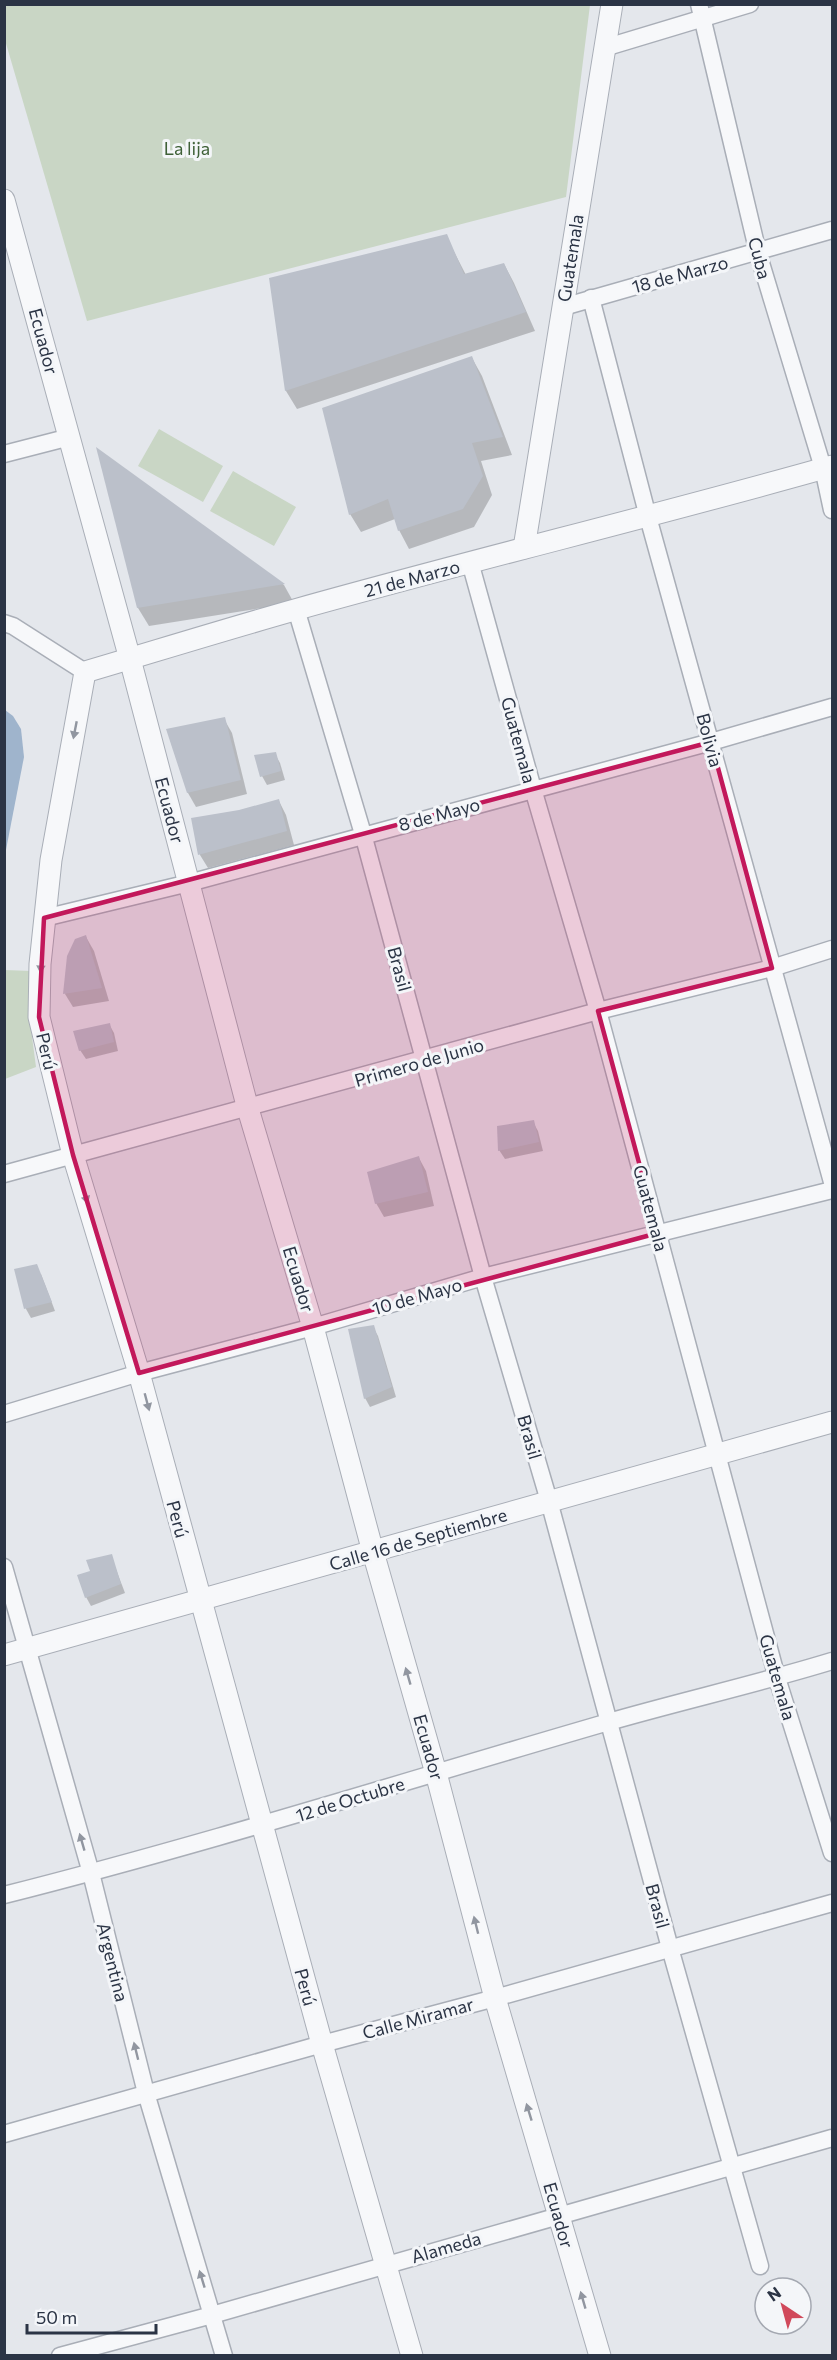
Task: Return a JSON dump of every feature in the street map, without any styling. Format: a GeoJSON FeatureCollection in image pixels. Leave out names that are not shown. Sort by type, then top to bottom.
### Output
{"type":"FeatureCollection","features":[{"type":"Feature","properties":{"kind":"street","name":"Guatemala"},"geometry":{"type":"LineString","coordinates":[[524,548],[612,4]]}},
{"type":"Feature","properties":{"kind":"street"},"geometry":{"type":"LineString","coordinates":[[604,48],[701,11],[750,4]]}},
{"type":"Feature","properties":{"kind":"street","name":"Cuba"},"geometry":{"type":"LineString","coordinates":[[701,11],[758,253],[827,467],[832,510]]}},
{"type":"Feature","properties":{"kind":"street","name":"Ecuador"},"geometry":{"type":"LineString","coordinates":[[6,209],[130,659],[248,1109],[313,1327],[373,1552],[436,1773],[495,1998],[600,2355]]}},
{"type":"Feature","properties":{"kind":"street","name":"18 de Marzo"},"geometry":{"type":"LineString","coordinates":[[563,307],[832,230]]}},
{"type":"Feature","properties":{"kind":"street","name":"Bolivia"},"geometry":{"type":"LineString","coordinates":[[591,298],[648,518],[832,1182]]}},
{"type":"Feature","properties":{"kind":"street"},"geometry":{"type":"LineString","coordinates":[[4,454],[70,437]]}},
{"type":"Feature","properties":{"kind":"street","name":"21 de Marzo"},"geometry":{"type":"LineString","coordinates":[[86,672],[296,609],[524,548],[648,518],[827,467]]}},
{"type":"Feature","properties":{"kind":"street","name":"Guatemala"},"geometry":{"type":"LineString","coordinates":[[470,562],[598,1011],[715,1454],[777,1678],[832,1853]]}},
{"type":"Feature","properties":{"kind":"street","name":"Brasil"},"geometry":{"type":"LineString","coordinates":[[296,609],[363,834],[483,1277],[549,1501],[670,1948],[760,2266]]}},
{"type":"Feature","properties":{"kind":"street"},"geometry":{"type":"LineString","coordinates":[[4,623],[14,626],[86,672]]}},
{"type":"Feature","properties":{"kind":"street","name":"Perú"},"geometry":{"type":"LineString","coordinates":[[86,672],[51,860],[44,918],[39,1017],[73,1155],[139,1373],[322,2044],[412,2355]]}},
{"type":"Feature","properties":{"kind":"street","name":"8 de Mayo"},"geometry":{"type":"LineString","coordinates":[[44,918],[189,882],[711,742],[832,707]]}},
{"type":"Feature","properties":{"kind":"street","name":"Primero de Junio"},"geometry":{"type":"LineString","coordinates":[[4,1174],[424,1061],[598,1011],[772,968],[832,949]]}},
{"type":"Feature","properties":{"kind":"street","name":"10 de Mayo"},"geometry":{"type":"LineString","coordinates":[[4,1414],[139,1373],[313,1327],[483,1277],[832,1190]]}},
{"type":"Feature","properties":{"kind":"street","name":"Calle 16 de Septiembre"},"geometry":{"type":"LineString","coordinates":[[4,1655],[832,1422]]}},
{"type":"Feature","properties":{"kind":"street","name":"Argentina"},"geometry":{"type":"LineString","coordinates":[[4,1567],[91,1873],[146,2093],[224,2355]]}},
{"type":"Feature","properties":{"kind":"street","name":"12 de Octubre"},"geometry":{"type":"LineString","coordinates":[[4,1895],[263,1826],[608,1722],[777,1678],[832,1661]]}},
{"type":"Feature","properties":{"kind":"street","name":"Calle Miramar"},"geometry":{"type":"LineString","coordinates":[[4,2134],[832,1903]]}},
{"type":"Feature","properties":{"kind":"street","name":"Alameda"},"geometry":{"type":"LineString","coordinates":[[60,2355],[212,2315],[832,2138]]}},
{"type":"Feature","properties":{"kind":"highlighted area"},"geometry":{"type":"Polygon","coordinates":[[[711,742],[772,968],[598,1011],[658,1233],[139,1373],[73,1155],[39,1017],[44,918],[711,742]]]}},
{"type":"Feature","properties":{"kind":"green space","name":"La lija"},"geometry":{"type":"Polygon","coordinates":[[[5,5],[590,5],[566,197],[87,321],[5,40],[5,5]]]}},
{"type":"Feature","properties":{"kind":"green space"},"geometry":{"type":"Polygon","coordinates":[[[159,429],[223,466],[203,502],[138,466],[159,429]]]}},
{"type":"Feature","properties":{"kind":"green space"},"geometry":{"type":"Polygon","coordinates":[[[233,471],[296,507],[274,546],[210,511],[233,471]]]}},
{"type":"Feature","properties":{"kind":"green space"},"geometry":{"type":"Polygon","coordinates":[[[4,970],[32,971],[29,1014],[36,1067],[5,1079],[4,970]]]}},
{"type":"Feature","properties":{"kind":"water"},"geometry":{"type":"Polygon","coordinates":[[[5,710],[13,716],[21,729],[24,757],[5,855],[5,710]]]}},
{"type":"Feature","properties":{"kind":"building"},"geometry":{"type":"Polygon","coordinates":[[[447,234],[464,274],[504,263],[526,312],[285,391],[269,278],[447,234]]]}},
{"type":"Feature","properties":{"kind":"building"},"geometry":{"type":"Polygon","coordinates":[[[472,356],[503,437],[472,443],[483,476],[463,509],[398,531],[388,499],[349,515],[322,408],[472,356]]]}},
{"type":"Feature","properties":{"kind":"building"},"geometry":{"type":"Polygon","coordinates":[[[96,447],[285,584],[137,608],[96,447]]]}},
{"type":"Feature","properties":{"kind":"building"},"geometry":{"type":"Polygon","coordinates":[[[225,717],[241,780],[187,793],[166,729],[225,717]]]}},
{"type":"Feature","properties":{"kind":"building"},"geometry":{"type":"Polygon","coordinates":[[[276,752],[281,771],[260,777],[254,755],[276,752]]]}},
{"type":"Feature","properties":{"kind":"building"},"geometry":{"type":"Polygon","coordinates":[[[279,799],[287,831],[198,855],[191,818],[239,810],[279,799]]]}},
{"type":"Feature","properties":{"kind":"building"},"geometry":{"type":"Polygon","coordinates":[[[86,935],[102,988],[63,994],[67,956],[75,939],[86,935]]]}},
{"type":"Feature","properties":{"kind":"building"},"geometry":{"type":"Polygon","coordinates":[[[110,1023],[114,1042],[79,1051],[73,1031],[110,1023]]]}},
{"type":"Feature","properties":{"kind":"building"},"geometry":{"type":"Polygon","coordinates":[[[534,1120],[539,1142],[498,1151],[497,1126],[534,1120]]]}},
{"type":"Feature","properties":{"kind":"building"},"geometry":{"type":"Polygon","coordinates":[[[419,1156],[428,1192],[375,1204],[367,1172],[419,1156]]]}},
{"type":"Feature","properties":{"kind":"building"},"geometry":{"type":"Polygon","coordinates":[[[37,1264],[52,1302],[24,1309],[14,1269],[37,1264]]]}},
{"type":"Feature","properties":{"kind":"building"},"geometry":{"type":"Polygon","coordinates":[[[374,1325],[392,1387],[364,1399],[348,1329],[374,1325]]]}},
{"type":"Feature","properties":{"kind":"building"},"geometry":{"type":"Polygon","coordinates":[[[112,1554],[121,1584],[85,1598],[77,1575],[90,1571],[86,1560],[112,1554]]]}}]}
